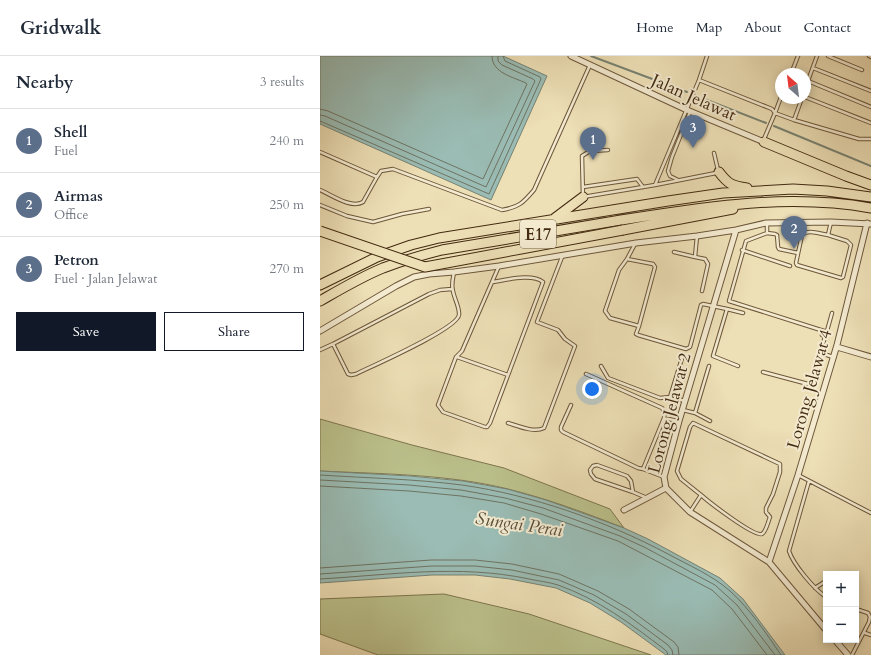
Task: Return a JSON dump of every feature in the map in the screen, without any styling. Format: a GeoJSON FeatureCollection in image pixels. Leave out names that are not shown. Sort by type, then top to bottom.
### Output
{"type":"FeatureCollection","features":[{"type":"Feature","properties":{"kind":"highway"},"geometry":{"type":"LineString","coordinates":[[764,142],[871,185]]}},
{"type":"Feature","properties":{"kind":"highway"},"geometry":{"type":"LineString","coordinates":[[719,172],[726,182],[735,186],[764,190]]}},
{"type":"Feature","properties":{"kind":"highway","name":"E17"},"geometry":{"type":"LineString","coordinates":[[320,285],[377,257],[411,245],[439,238],[554,219],[723,193],[764,190],[793,189],[827,191],[871,197]]}},
{"type":"Feature","properties":{"kind":"highway"},"geometry":{"type":"LineString","coordinates":[[554,219],[583,192]]}},
{"type":"Feature","properties":{"kind":"highway","name":"E17"},"geometry":{"type":"LineString","coordinates":[[320,301],[352,283],[383,269],[414,257],[442,250],[669,212],[726,204],[793,200],[827,202],[871,208]]}},
{"type":"Feature","properties":{"kind":"highway"},"geometry":{"type":"LineString","coordinates":[[320,232],[424,267],[711,214],[765,201]]}},
{"type":"Feature","properties":{"kind":"street","name":"Jalan Jelawat"},"geometry":{"type":"LineString","coordinates":[[571,56],[688,111],[764,142]]}},
{"type":"Feature","properties":{"kind":"street"},"geometry":{"type":"LineString","coordinates":[[583,62],[586,56]]}},
{"type":"Feature","properties":{"kind":"street"},"geometry":{"type":"LineString","coordinates":[[320,331],[396,286],[414,277],[429,274],[499,266],[563,254],[736,230],[766,223],[869,223]]}},
{"type":"Feature","properties":{"kind":"street","name":"Lorong Jelawat 4"},"geometry":{"type":"LineString","coordinates":[[769,562],[798,475],[837,347],[869,223]]}},
{"type":"Feature","properties":{"kind":"street","name":"Lorong Jelawat 2"},"geometry":{"type":"LineString","coordinates":[[736,230],[679,421],[664,477],[666,488],[690,512],[769,562],[823,626]]}},
{"type":"Feature","properties":{"kind":"street"},"geometry":{"type":"LineString","coordinates":[[837,347],[871,357]]}},
{"type":"Feature","properties":{"kind":"street"},"geometry":{"type":"LineString","coordinates":[[624,510],[666,488]]}},
{"type":"Feature","properties":{"kind":"street"},"geometry":{"type":"LineString","coordinates":[[838,643],[848,655]]}},
{"type":"Feature","properties":{"kind":"lane"},"geometry":{"type":"LineString","coordinates":[[679,181],[670,176],[668,171],[707,56]]}},
{"type":"Feature","properties":{"kind":"lane"},"geometry":{"type":"LineString","coordinates":[[793,68],[798,56]]}},
{"type":"Feature","properties":{"kind":"lane"},"geometry":{"type":"LineString","coordinates":[[811,73],[817,56]]}},
{"type":"Feature","properties":{"kind":"lane"},"geometry":{"type":"LineString","coordinates":[[828,56],[862,70]]}},
{"type":"Feature","properties":{"kind":"lane"},"geometry":{"type":"LineString","coordinates":[[320,190],[351,204],[359,204],[363,202],[381,171],[393,169],[502,210],[515,207],[525,202],[534,190],[590,65]]}},
{"type":"Feature","properties":{"kind":"lane"},"geometry":{"type":"LineString","coordinates":[[813,68],[871,91]]}},
{"type":"Feature","properties":{"kind":"lane"},"geometry":{"type":"LineString","coordinates":[[699,80],[794,120],[859,139],[871,139]]}},
{"type":"Feature","properties":{"kind":"lane"},"geometry":{"type":"LineString","coordinates":[[811,82],[871,107]]}},
{"type":"Feature","properties":{"kind":"lane"},"geometry":{"type":"LineString","coordinates":[[811,99],[871,123]]}},
{"type":"Feature","properties":{"kind":"lane"},"geometry":{"type":"LineString","coordinates":[[764,142],[778,104]]}},
{"type":"Feature","properties":{"kind":"lane"},"geometry":{"type":"LineString","coordinates":[[794,120],[800,104]]}},
{"type":"Feature","properties":{"kind":"lane"},"geometry":{"type":"LineString","coordinates":[[655,185],[688,111]]}},
{"type":"Feature","properties":{"kind":"lane"},"geometry":{"type":"LineString","coordinates":[[583,192],[582,156],[590,151],[608,150]]}},
{"type":"Feature","properties":{"kind":"lane"},"geometry":{"type":"LineString","coordinates":[[320,152],[377,177]]}},
{"type":"Feature","properties":{"kind":"lane"},"geometry":{"type":"LineString","coordinates":[[583,192],[643,187],[719,172],[714,152]]}},
{"type":"Feature","properties":{"kind":"lane"},"geometry":{"type":"LineString","coordinates":[[583,192],[637,180],[643,187]]}},
{"type":"Feature","properties":{"kind":"lane"},"geometry":{"type":"LineString","coordinates":[[320,206],[347,216],[373,222],[402,214],[429,209]]}},
{"type":"Feature","properties":{"kind":"lane"},"geometry":{"type":"LineString","coordinates":[[828,235],[831,222]]}},
{"type":"Feature","properties":{"kind":"lane"},"geometry":{"type":"LineString","coordinates":[[766,223],[767,233]]}},
{"type":"Feature","properties":{"kind":"lane"},"geometry":{"type":"LineString","coordinates":[[808,232],[828,235],[847,241],[851,245],[841,278],[797,265],[796,261],[804,233],[808,232]]}},
{"type":"Feature","properties":{"kind":"lane"},"geometry":{"type":"LineString","coordinates":[[798,253],[779,249],[777,235],[775,234],[767,233],[746,242],[742,250],[729,301],[824,331],[827,331],[832,313]]}},
{"type":"Feature","properties":{"kind":"lane"},"geometry":{"type":"LineString","coordinates":[[695,257],[697,236]]}},
{"type":"Feature","properties":{"kind":"lane"},"geometry":{"type":"LineString","coordinates":[[636,243],[628,259],[619,270],[605,311],[610,318],[639,326]]}},
{"type":"Feature","properties":{"kind":"lane"},"geometry":{"type":"LineString","coordinates":[[742,250],[790,266]]}},
{"type":"Feature","properties":{"kind":"lane"},"geometry":{"type":"LineString","coordinates":[[674,252],[705,259],[708,264],[702,291]]}},
{"type":"Feature","properties":{"kind":"lane"},"geometry":{"type":"LineString","coordinates":[[508,423],[524,428],[540,430],[544,428],[575,346],[558,330],[537,322],[563,254]]}},
{"type":"Feature","properties":{"kind":"lane"},"geometry":{"type":"LineString","coordinates":[[628,259],[653,264],[655,267],[636,334],[638,335],[689,349],[701,305],[704,304],[727,308],[743,313]]}},
{"type":"Feature","properties":{"kind":"lane"},"geometry":{"type":"LineString","coordinates":[[493,282],[528,278],[539,279],[543,282],[490,423],[487,427],[485,427],[443,412],[438,405],[456,356],[462,351],[499,266]]}},
{"type":"Feature","properties":{"kind":"lane"},"geometry":{"type":"LineString","coordinates":[[333,344],[348,374],[351,375],[356,374],[446,329],[457,319],[459,313],[452,289],[454,272]]}},
{"type":"Feature","properties":{"kind":"lane"},"geometry":{"type":"LineString","coordinates":[[320,350],[428,294],[440,290],[452,289]]}},
{"type":"Feature","properties":{"kind":"lane"},"geometry":{"type":"LineString","coordinates":[[727,308],[713,356],[738,366]]}},
{"type":"Feature","properties":{"kind":"lane"},"geometry":{"type":"LineString","coordinates":[[763,372],[808,384],[811,383],[825,339],[825,336],[822,336]]}},
{"type":"Feature","properties":{"kind":"lane"},"geometry":{"type":"LineString","coordinates":[[821,353],[833,357]]}},
{"type":"Feature","properties":{"kind":"lane"},"geometry":{"type":"LineString","coordinates":[[670,397],[683,355]]}},
{"type":"Feature","properties":{"kind":"lane"},"geometry":{"type":"LineString","coordinates":[[456,356],[508,375]]}},
{"type":"Feature","properties":{"kind":"lane"},"geometry":{"type":"LineString","coordinates":[[601,366],[608,378],[660,398],[670,397],[685,402]]}},
{"type":"Feature","properties":{"kind":"lane"},"geometry":{"type":"LineString","coordinates":[[695,414],[709,366]]}},
{"type":"Feature","properties":{"kind":"lane"},"geometry":{"type":"LineString","coordinates":[[586,374],[662,408],[665,413],[664,418],[643,469]]}},
{"type":"Feature","properties":{"kind":"lane"},"geometry":{"type":"LineString","coordinates":[[571,405],[562,427],[563,432],[638,468],[664,477]]}},
{"type":"Feature","properties":{"kind":"lane"},"geometry":{"type":"LineString","coordinates":[[683,410],[710,421]]}},
{"type":"Feature","properties":{"kind":"lane"},"geometry":{"type":"LineString","coordinates":[[664,418],[679,421]]}},
{"type":"Feature","properties":{"kind":"lane"},"geometry":{"type":"LineString","coordinates":[[693,423],[780,464],[780,472],[773,494],[766,508],[766,512],[770,517],[765,531],[762,534],[749,530],[701,496],[680,479],[677,471],[690,427],[693,423]]}},
{"type":"Feature","properties":{"kind":"lane"},"geometry":{"type":"LineString","coordinates":[[633,492],[631,481],[627,476],[597,465],[590,470],[595,479],[647,498]]}},
{"type":"Feature","properties":{"kind":"lane"},"geometry":{"type":"LineString","coordinates":[[798,475],[871,513]]}},
{"type":"Feature","properties":{"kind":"lane"},"geometry":{"type":"LineString","coordinates":[[809,481],[789,551],[791,557],[815,588],[823,595]]}},
{"type":"Feature","properties":{"kind":"lane"},"geometry":{"type":"LineString","coordinates":[[690,512],[701,496]]}},
{"type":"Feature","properties":{"kind":"lane"},"geometry":{"type":"LineString","coordinates":[[815,588],[823,583]]}},
{"type":"Feature","properties":{"kind":"lane"},"geometry":{"type":"LineString","coordinates":[[852,655],[865,633],[870,617],[868,613],[859,610]]}},
{"type":"Feature","properties":{"kind":"lane"},"geometry":{"type":"LineString","coordinates":[[865,633],[871,635]]}},
{"type":"Feature","properties":{"kind":"green space"},"geometry":{"type":"Polygon","coordinates":[[[320,419],[412,445],[504,468],[610,509],[624,528],[552,502],[485,484],[462,480],[391,474],[320,471],[320,419]]]}},
{"type":"Feature","properties":{"kind":"green space"},"geometry":{"type":"Polygon","coordinates":[[[444,594],[529,614],[651,655],[378,655],[320,634],[320,599],[444,594]]]}},
{"type":"Feature","properties":{"kind":"water"},"geometry":{"type":"Polygon","coordinates":[[[320,56],[503,56],[547,76],[491,200],[320,124],[320,56]]]}},
{"type":"Feature","properties":{"kind":"water","name":"Sungai Perai"},"geometry":{"type":"Polygon","coordinates":[[[320,471],[410,476],[463,481],[507,489],[546,500],[624,528],[648,539],[720,578],[743,599],[785,655],[666,655],[621,622],[590,603],[556,588],[510,579],[475,575],[432,575],[320,583],[320,471]]]}},
{"type":"Feature","properties":{"kind":"waterway"},"geometry":{"type":"LineString","coordinates":[[591,56],[687,92]]}},
{"type":"Feature","properties":{"kind":"waterway"},"geometry":{"type":"LineString","coordinates":[[702,98],[766,123]]}},
{"type":"Feature","properties":{"kind":"waterway"},"geometry":{"type":"LineString","coordinates":[[774,126],[871,166]]}},
{"type":"Feature","properties":{"kind":"place","name":"Petron"},"geometry":{"type":"Point","coordinates":[693,148]}},
{"type":"Feature","properties":{"kind":"place","name":"Shell"},"geometry":{"type":"Point","coordinates":[593,160]}},
{"type":"Feature","properties":{"kind":"place","name":"Airmas"},"geometry":{"type":"Point","coordinates":[794,249]}}]}
